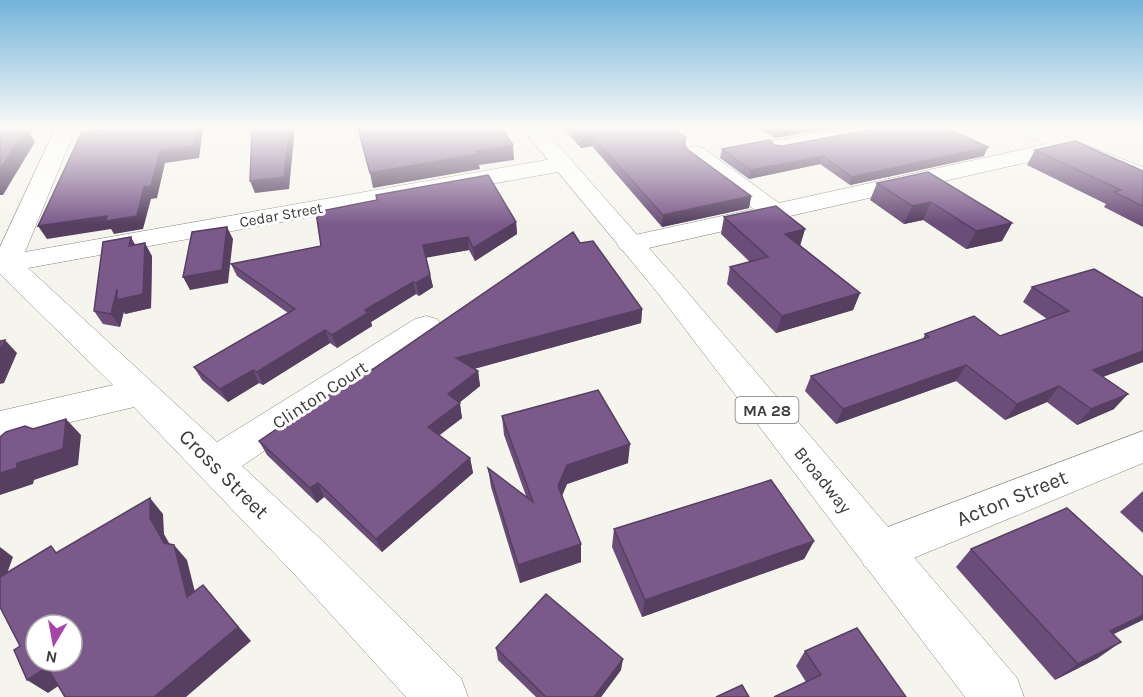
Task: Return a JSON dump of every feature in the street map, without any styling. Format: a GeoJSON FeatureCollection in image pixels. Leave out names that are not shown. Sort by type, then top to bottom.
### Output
{"type":"FeatureCollection","features":[{"type":"Feature","properties":{"kind":"street"},"geometry":{"type":"LineString","coordinates":[[2,262],[56,160]]}},
{"type":"Feature","properties":{"kind":"street","name":"Broadway"},"geometry":{"type":"LineString","coordinates":[[559,160],[631,244],[998,697]]}},
{"type":"Feature","properties":{"kind":"street"},"geometry":{"type":"LineString","coordinates":[[704,160],[774,212]]}},
{"type":"Feature","properties":{"kind":"street"},"geometry":{"type":"LineString","coordinates":[[631,244],[1009,160]]}},
{"type":"Feature","properties":{"kind":"street"},"geometry":{"type":"LineString","coordinates":[[1104,160],[1143,175]]}},
{"type":"Feature","properties":{"kind":"street","name":"Cedar Street"},"geometry":{"type":"LineString","coordinates":[[2,262],[563,164]]}},
{"type":"Feature","properties":{"kind":"street","name":"Cross Street"},"geometry":{"type":"LineString","coordinates":[[2,262],[214,464],[312,561],[442,697]]}},
{"type":"Feature","properties":{"kind":"street","name":"Clinton Court"},"geometry":{"type":"LineString","coordinates":[[214,464],[426,326]]}},
{"type":"Feature","properties":{"kind":"street"},"geometry":{"type":"LineString","coordinates":[[0,425],[141,392]]}},
{"type":"Feature","properties":{"kind":"street","name":"Acton Street"},"geometry":{"type":"LineString","coordinates":[[880,551],[1143,446]]}},
{"type":"Feature","properties":{"kind":"building"},"geometry":{"type":"Polygon","coordinates":[[[0,160],[6,160],[0,169],[0,160]]]}},
{"type":"Feature","properties":{"kind":"building"},"geometry":{"type":"Polygon","coordinates":[[[69,160],[158,160],[151,186],[144,187],[137,216],[106,221],[107,216],[38,226],[69,160]]]}},
{"type":"Feature","properties":{"kind":"building"},"geometry":{"type":"Polygon","coordinates":[[[251,160],[286,160],[284,177],[250,181],[251,160]]]}},
{"type":"Feature","properties":{"kind":"building"},"geometry":{"type":"Polygon","coordinates":[[[366,160],[447,160],[370,173],[366,160]]]}},
{"type":"Feature","properties":{"kind":"building"},"geometry":{"type":"Polygon","coordinates":[[[613,160],[701,160],[751,196],[663,215],[613,160]]]}},
{"type":"Feature","properties":{"kind":"building"},"geometry":{"type":"Polygon","coordinates":[[[737,160],[805,160],[751,170],[737,160]]]}},
{"type":"Feature","properties":{"kind":"building"},"geometry":{"type":"Polygon","coordinates":[[[828,160],[931,160],[852,177],[828,160]]]}},
{"type":"Feature","properties":{"kind":"building"},"geometry":{"type":"Polygon","coordinates":[[[1055,160],[1117,160],[1143,171],[1143,206],[1114,192],[1121,190],[1055,160]]]}},
{"type":"Feature","properties":{"kind":"building"},"geometry":{"type":"Polygon","coordinates":[[[928,172],[1012,223],[976,231],[931,202],[912,206],[877,183],[928,172]]]}},
{"type":"Feature","properties":{"kind":"building"},"geometry":{"type":"Polygon","coordinates":[[[488,175],[516,222],[473,248],[468,237],[423,245],[430,275],[416,283],[413,282],[365,310],[368,313],[332,335],[325,330],[257,372],[253,370],[220,389],[194,367],[295,309],[231,264],[321,246],[316,212],[377,200],[376,195],[488,175]]]}},
{"type":"Feature","properties":{"kind":"building"},"geometry":{"type":"Polygon","coordinates":[[[776,206],[805,229],[785,234],[860,293],[782,316],[730,267],[768,257],[724,217],[776,206]]]}},
{"type":"Feature","properties":{"kind":"building"},"geometry":{"type":"Polygon","coordinates":[[[227,227],[222,270],[183,277],[192,232],[227,227]]]}},
{"type":"Feature","properties":{"kind":"building"},"geometry":{"type":"Polygon","coordinates":[[[573,232],[580,243],[593,241],[642,309],[456,358],[478,371],[448,394],[460,403],[428,427],[470,458],[376,539],[318,483],[310,488],[259,441],[312,405],[373,369],[573,232]]]}},
{"type":"Feature","properties":{"kind":"building"},"geometry":{"type":"Polygon","coordinates":[[[131,237],[129,246],[145,243],[143,294],[117,300],[117,289],[111,314],[94,311],[103,242],[131,237]]]}},
{"type":"Feature","properties":{"kind":"building"},"geometry":{"type":"Polygon","coordinates":[[[1094,269],[1143,298],[1143,351],[1093,370],[1128,394],[1091,409],[1059,386],[1017,404],[966,365],[843,409],[811,376],[929,337],[925,334],[974,316],[1000,336],[1069,311],[1032,287],[1094,269]]]}},
{"type":"Feature","properties":{"kind":"building"},"geometry":{"type":"Polygon","coordinates":[[[5,340],[0,351],[0,341],[5,340]]]}},
{"type":"Feature","properties":{"kind":"building"},"geometry":{"type":"Polygon","coordinates":[[[598,390],[630,444],[567,465],[558,486],[581,544],[518,565],[488,468],[533,502],[502,416],[598,390]]]}},
{"type":"Feature","properties":{"kind":"building"},"geometry":{"type":"Polygon","coordinates":[[[66,419],[63,449],[17,463],[17,468],[0,473],[0,437],[6,432],[25,426],[33,429],[66,419]]]}},
{"type":"Feature","properties":{"kind":"building"},"geometry":{"type":"Polygon","coordinates":[[[771,480],[814,541],[645,600],[614,529],[771,480]]]}},
{"type":"Feature","properties":{"kind":"building"},"geometry":{"type":"Polygon","coordinates":[[[150,498],[150,518],[164,543],[174,545],[187,597],[203,585],[238,627],[154,697],[65,697],[51,673],[84,673],[84,613],[24,613],[24,673],[38,673],[27,680],[14,650],[20,646],[0,607],[0,577],[51,546],[56,553],[150,498]]]}},
{"type":"Feature","properties":{"kind":"building"},"geometry":{"type":"Polygon","coordinates":[[[1067,508],[1143,577],[1143,615],[1110,631],[1121,642],[1078,664],[971,549],[1067,508]]]}},
{"type":"Feature","properties":{"kind":"building"},"geometry":{"type":"Polygon","coordinates":[[[546,594],[623,659],[594,697],[546,697],[496,648],[546,594]]]}},
{"type":"Feature","properties":{"kind":"building"},"geometry":{"type":"Polygon","coordinates":[[[857,628],[906,697],[774,697],[821,675],[805,651],[857,628]]]}},
{"type":"Feature","properties":{"kind":"building"},"geometry":{"type":"Polygon","coordinates":[[[742,685],[749,697],[716,697],[742,685]]]}}]}
